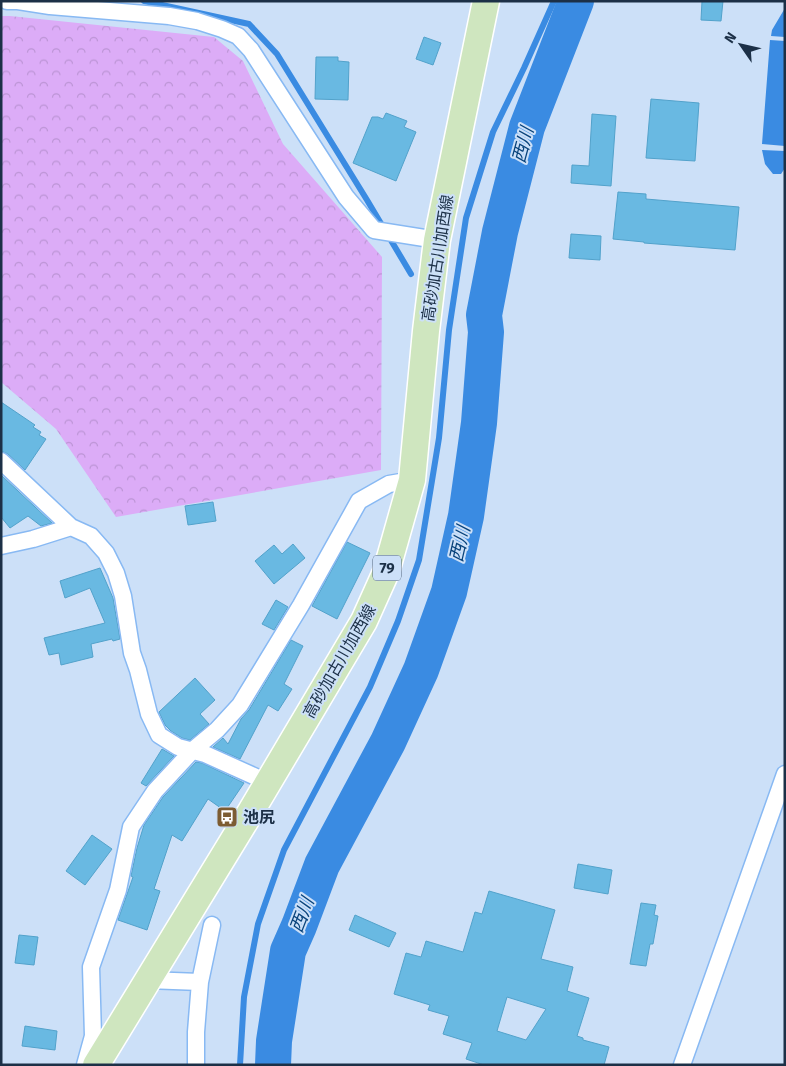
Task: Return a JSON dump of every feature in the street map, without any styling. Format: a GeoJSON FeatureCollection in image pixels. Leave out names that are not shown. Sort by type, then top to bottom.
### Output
{"type":"FeatureCollection","features":[{"type":"Feature","properties":{"kind":"main road","name":"高砂加古川加西線"},"geometry":{"type":"LineString","coordinates":[[96,1065],[250,813],[364,621],[386,572],[412,480],[426,331],[437,240],[486,1]]}},
{"type":"Feature","properties":{"kind":"street"},"geometry":{"type":"LineString","coordinates":[[7,1],[169,16],[196,21],[238,36],[250,50],[346,197],[374,230],[437,240]]}},
{"type":"Feature","properties":{"kind":"street"},"geometry":{"type":"LineString","coordinates":[[1,461],[71,527],[91,536],[106,553],[116,573],[123,596],[132,653],[149,714],[159,735],[178,747],[206,754],[267,782]]}},
{"type":"Feature","properties":{"kind":"street"},"geometry":{"type":"LineString","coordinates":[[85,1065],[93,1036],[91,967],[118,890],[131,827],[155,791],[240,705],[359,501],[389,484],[412,480]]}},
{"type":"Feature","properties":{"kind":"street"},"geometry":{"type":"LineString","coordinates":[[1,546],[33,539],[71,527]]}},
{"type":"Feature","properties":{"kind":"street"},"geometry":{"type":"LineString","coordinates":[[682,1065],[785,774]]}},
{"type":"Feature","properties":{"kind":"street"},"geometry":{"type":"LineString","coordinates":[[196,1065],[196,1032],[200,982],[212,925]]}},
{"type":"Feature","properties":{"kind":"street"},"geometry":{"type":"LineString","coordinates":[[147,980],[200,982]]}},
{"type":"Feature","properties":{"kind":"green space"},"geometry":{"type":"Polygon","coordinates":[[[1,16],[214,37],[243,61],[283,144],[382,257],[381,470],[116,517],[56,429],[1,382],[1,16]]]}},
{"type":"Feature","properties":{"kind":"water"},"geometry":{"type":"Polygon","coordinates":[[[785,8],[785,37],[771,36],[772,30],[785,8]]]}},
{"type":"Feature","properties":{"kind":"water"},"geometry":{"type":"Polygon","coordinates":[[[770,40],[785,41],[785,146],[762,144],[770,40]]]}},
{"type":"Feature","properties":{"kind":"water"},"geometry":{"type":"Polygon","coordinates":[[[762,150],[785,151],[785,168],[781,174],[773,174],[765,164],[762,150]]]}},
{"type":"Feature","properties":{"kind":"building"},"geometry":{"type":"Polygon","coordinates":[[[702,1],[723,1],[721,21],[701,20],[702,1]]]}},
{"type":"Feature","properties":{"kind":"building"},"geometry":{"type":"Polygon","coordinates":[[[424,37],[441,43],[433,65],[416,59],[424,37]]]}},
{"type":"Feature","properties":{"kind":"building"},"geometry":{"type":"Polygon","coordinates":[[[316,57],[338,57],[338,61],[349,62],[348,100],[315,99],[316,57]]]}},
{"type":"Feature","properties":{"kind":"building"},"geometry":{"type":"Polygon","coordinates":[[[651,99],[699,103],[695,161],[646,158],[651,99]]]}},
{"type":"Feature","properties":{"kind":"building"},"geometry":{"type":"Polygon","coordinates":[[[386,113],[407,121],[404,127],[416,132],[396,181],[353,163],[372,117],[383,119],[386,113]]]}},
{"type":"Feature","properties":{"kind":"building"},"geometry":{"type":"Polygon","coordinates":[[[592,114],[616,116],[611,186],[571,183],[572,165],[589,166],[592,114]]]}},
{"type":"Feature","properties":{"kind":"building"},"geometry":{"type":"Polygon","coordinates":[[[618,192],[646,194],[646,199],[739,207],[735,250],[613,239],[618,192]]]}},
{"type":"Feature","properties":{"kind":"building"},"geometry":{"type":"Polygon","coordinates":[[[571,234],[601,236],[600,260],[569,258],[571,234]]]}},
{"type":"Feature","properties":{"kind":"building"},"geometry":{"type":"Polygon","coordinates":[[[1,402],[35,425],[33,427],[41,432],[39,435],[46,439],[25,470],[8,454],[1,451],[1,402]]]}},
{"type":"Feature","properties":{"kind":"building"},"geometry":{"type":"Polygon","coordinates":[[[1,475],[52,523],[41,526],[28,516],[10,528],[1,517],[1,475]]]}},
{"type":"Feature","properties":{"kind":"building"},"geometry":{"type":"Polygon","coordinates":[[[213,502],[216,521],[188,525],[185,506],[213,502]]]}},
{"type":"Feature","properties":{"kind":"building"},"geometry":{"type":"Polygon","coordinates":[[[347,542],[370,553],[337,619],[312,606],[347,542]]]}},
{"type":"Feature","properties":{"kind":"building"},"geometry":{"type":"Polygon","coordinates":[[[293,544],[305,558],[274,584],[255,561],[274,545],[282,554],[293,544]]]}},
{"type":"Feature","properties":{"kind":"building"},"geometry":{"type":"Polygon","coordinates":[[[100,568],[113,598],[120,639],[91,644],[93,657],[61,665],[59,653],[49,655],[44,638],[105,623],[90,588],[65,598],[60,581],[100,568]]]}},
{"type":"Feature","properties":{"kind":"building"},"geometry":{"type":"Polygon","coordinates":[[[276,600],[288,607],[274,630],[262,624],[276,600]]]}},
{"type":"Feature","properties":{"kind":"building"},"geometry":{"type":"Polygon","coordinates":[[[291,640],[303,646],[284,684],[292,689],[278,711],[268,705],[240,759],[213,747],[223,738],[228,744],[241,719],[249,710],[291,640]]]}},
{"type":"Feature","properties":{"kind":"building"},"geometry":{"type":"Polygon","coordinates":[[[195,678],[215,700],[200,714],[209,724],[190,740],[182,738],[171,731],[165,725],[159,712],[195,678]]]}},
{"type":"Feature","properties":{"kind":"building"},"geometry":{"type":"Polygon","coordinates":[[[162,749],[174,756],[146,786],[141,783],[162,749]]]}},
{"type":"Feature","properties":{"kind":"building"},"geometry":{"type":"Polygon","coordinates":[[[196,762],[244,783],[225,811],[208,799],[182,841],[172,835],[154,889],[160,891],[147,930],[118,920],[133,877],[131,876],[144,825],[163,797],[196,762]]]}},
{"type":"Feature","properties":{"kind":"building"},"geometry":{"type":"Polygon","coordinates":[[[92,835],[112,849],[85,885],[66,871],[92,835]]]}},
{"type":"Feature","properties":{"kind":"building"},"geometry":{"type":"Polygon","coordinates":[[[578,864],[612,870],[608,894],[574,888],[578,864]]]}},
{"type":"Feature","properties":{"kind":"building"},"geometry":{"type":"Polygon","coordinates":[[[489,891],[555,910],[541,959],[573,967],[567,991],[589,998],[577,1036],[583,1038],[583,1040],[609,1047],[604,1065],[484,1065],[466,1059],[472,1043],[443,1034],[449,1016],[428,1010],[430,1005],[394,994],[406,953],[421,957],[426,941],[463,952],[475,912],[482,914],[489,891]],[[507,997],[497,1031],[526,1040],[546,1009],[507,997]]]}},
{"type":"Feature","properties":{"kind":"building"},"geometry":{"type":"Polygon","coordinates":[[[641,903],[656,905],[654,915],[658,916],[653,944],[650,944],[646,966],[630,964],[641,903]]]}},
{"type":"Feature","properties":{"kind":"building"},"geometry":{"type":"Polygon","coordinates":[[[355,915],[396,933],[389,947],[349,930],[355,915]]]}},
{"type":"Feature","properties":{"kind":"building"},"geometry":{"type":"Polygon","coordinates":[[[19,935],[38,937],[34,965],[15,963],[19,935]]]}},
{"type":"Feature","properties":{"kind":"building"},"geometry":{"type":"Polygon","coordinates":[[[25,1026],[57,1031],[55,1050],[22,1046],[25,1026]]]}},
{"type":"Feature","properties":{"kind":"waterway"},"geometry":{"type":"LineString","coordinates":[[144,1],[249,24],[277,54],[411,274]]}},
{"type":"Feature","properties":{"kind":"waterway"},"geometry":{"type":"LineString","coordinates":[[240,1065],[244,997],[258,924],[284,850],[370,687],[398,621],[419,560],[439,438],[449,330],[466,218],[493,132],[554,1]]}},
{"type":"Feature","properties":{"kind":"waterway","name":"西川"},"geometry":{"type":"LineString","coordinates":[[273,1065],[274,1041],[288,951],[322,865],[388,742],[421,670],[449,592],[466,516],[479,423],[486,332],[484,315],[500,232],[527,127],[576,1]]}},
{"type":"Feature","properties":{"kind":"place","name":"池尻"},"geometry":{"type":"Point","coordinates":[227,817]}}]}
